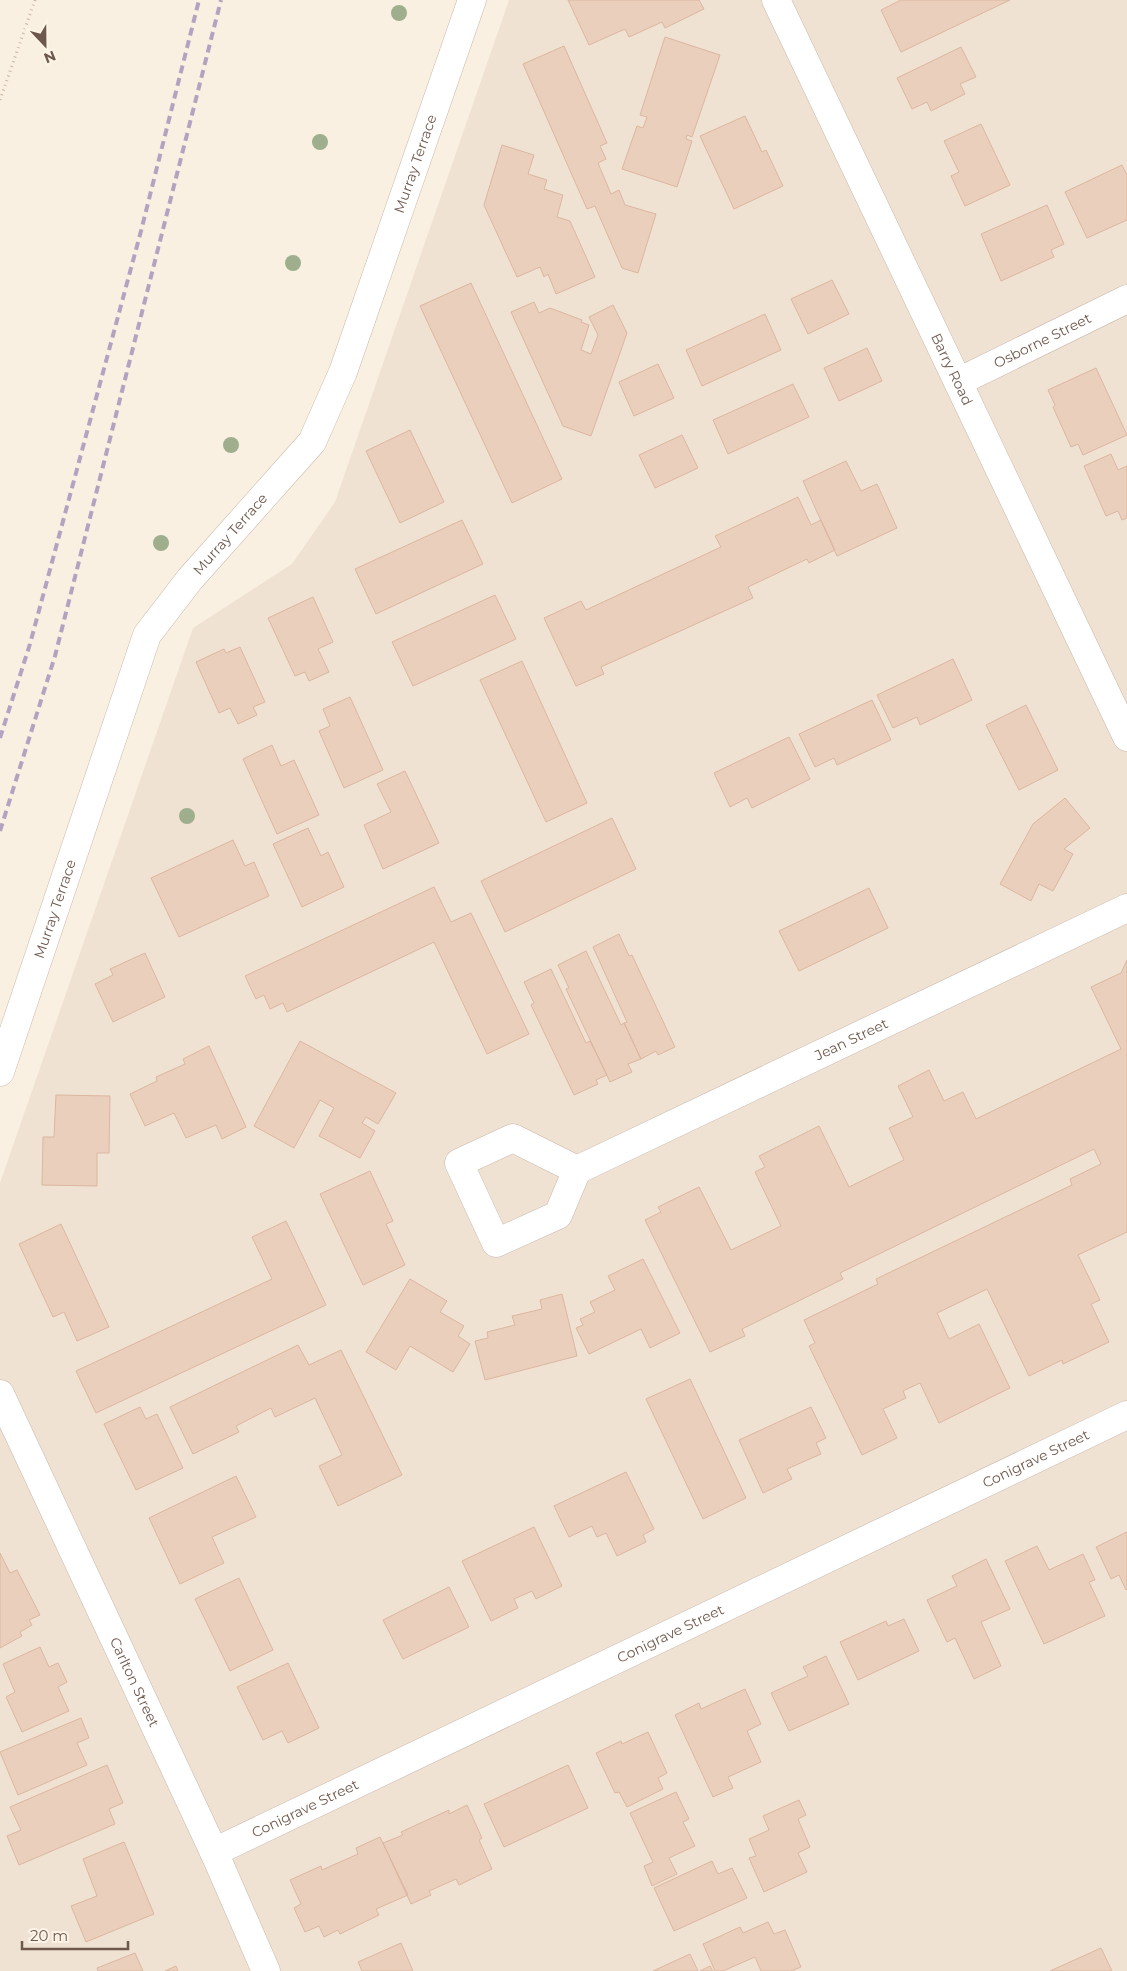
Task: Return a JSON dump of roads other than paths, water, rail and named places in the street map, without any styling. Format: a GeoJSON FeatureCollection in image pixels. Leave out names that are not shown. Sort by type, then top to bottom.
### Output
{"type":"FeatureCollection","features":[{"type":"Feature","properties":{"kind":"street","name":"Murray Terrace"},"geometry":{"type":"LineString","coordinates":[[0,1072],[147,635],[190,579],[312,442],[343,372],[472,0]]}},
{"type":"Feature","properties":{"kind":"street","name":"Barry Road"},"geometry":{"type":"LineString","coordinates":[[776,0],[1127,737]]}},
{"type":"Feature","properties":{"kind":"street","name":"Osborne Street"},"geometry":{"type":"LineString","coordinates":[[958,382],[1127,299]]}},
{"type":"Feature","properties":{"kind":"street","name":"Jean Street"},"geometry":{"type":"LineString","coordinates":[[577,1170],[1127,908]]}},
{"type":"Feature","properties":{"kind":"street","name":"Carlton Street"},"geometry":{"type":"LineString","coordinates":[[0,1394],[214,1852],[266,1971]]}},
{"type":"Feature","properties":{"kind":"street","name":"Conigrave Street"},"geometry":{"type":"LineString","coordinates":[[214,1852],[1127,1415]]}},
{"type":"Feature","properties":{"kind":"railway"},"geometry":{"type":"LineString","coordinates":[[0,738],[30,644],[141,231],[199,0]]}},
{"type":"Feature","properties":{"kind":"railway"},"geometry":{"type":"LineString","coordinates":[[0,831],[55,656],[221,0]]}}]}
